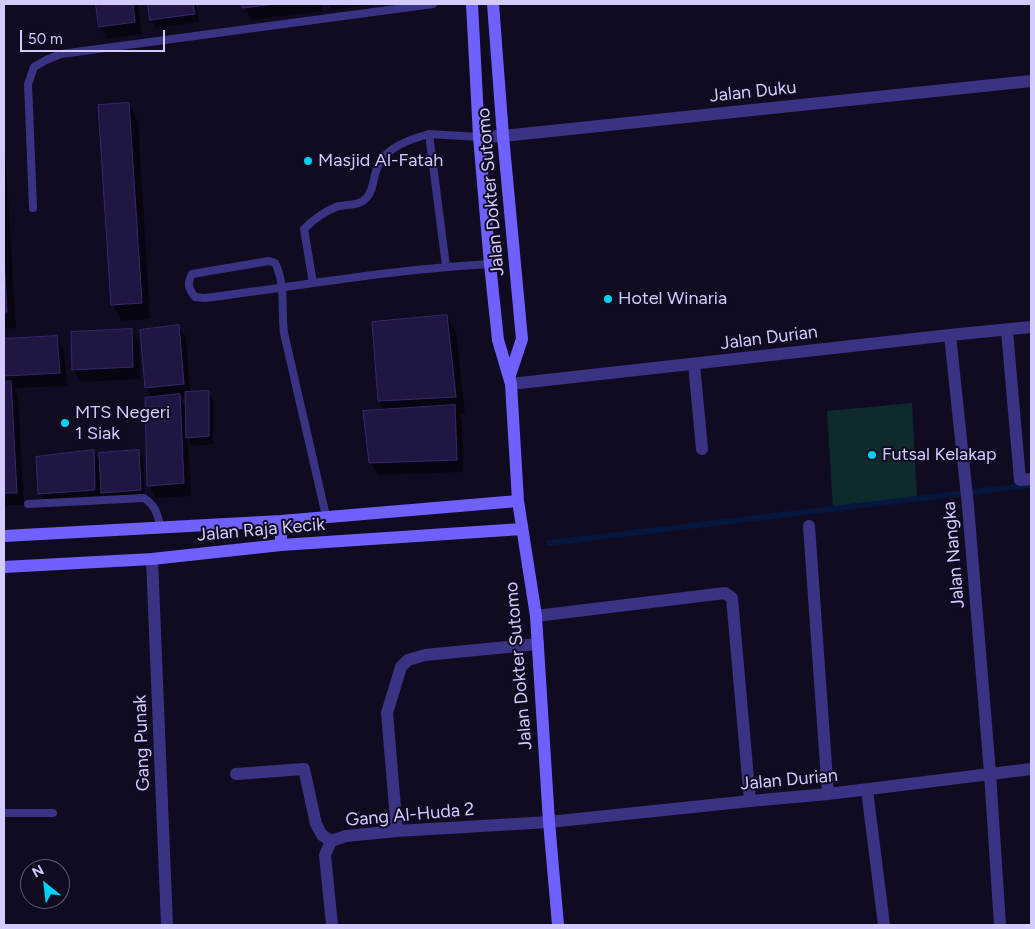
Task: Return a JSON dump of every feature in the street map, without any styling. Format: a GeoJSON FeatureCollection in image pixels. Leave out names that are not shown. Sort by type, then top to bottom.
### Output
{"type":"FeatureCollection","features":[{"type":"Feature","properties":{"kind":"main road","name":"Jalan Dokter Sutomo"},"geometry":{"type":"LineString","coordinates":[[472,4],[479,137],[490,264],[498,340],[511,380],[518,501],[536,616],[549,822],[558,925]]}},
{"type":"Feature","properties":{"kind":"main road","name":"Jalan Dokter Sutomo"},"geometry":{"type":"LineString","coordinates":[[493,4],[522,339],[511,380]]}},
{"type":"Feature","properties":{"kind":"main road","name":"Jalan Raja Kecik"},"geometry":{"type":"LineString","coordinates":[[4,536],[281,521],[518,501]]}},
{"type":"Feature","properties":{"kind":"main road"},"geometry":{"type":"LineString","coordinates":[[281,521],[281,545]]}},
{"type":"Feature","properties":{"kind":"main road","name":"Jalan Raja Kecik"},"geometry":{"type":"LineString","coordinates":[[4,567],[152,559],[281,545],[522,529]]}},
{"type":"Feature","properties":{"kind":"street","name":"Jalan Duku"},"geometry":{"type":"LineString","coordinates":[[479,137],[1031,81]]}},
{"type":"Feature","properties":{"kind":"street","name":"Jalan Durian"},"geometry":{"type":"LineString","coordinates":[[511,380],[694,364],[1031,327]]}},
{"type":"Feature","properties":{"kind":"street"},"geometry":{"type":"LineString","coordinates":[[1007,330],[1020,480],[1031,479]]}},
{"type":"Feature","properties":{"kind":"street","name":"Jalan Nangka"},"geometry":{"type":"LineString","coordinates":[[950,335],[968,506],[990,773],[1000,925]]}},
{"type":"Feature","properties":{"kind":"street"},"geometry":{"type":"LineString","coordinates":[[694,364],[702,449]]}},
{"type":"Feature","properties":{"kind":"street"},"geometry":{"type":"LineString","coordinates":[[809,526],[828,794]]}},
{"type":"Feature","properties":{"kind":"street","name":"Gang Punak"},"geometry":{"type":"LineString","coordinates":[[152,559],[167,925]]}},
{"type":"Feature","properties":{"kind":"street"},"geometry":{"type":"LineString","coordinates":[[536,616],[729,594],[732,598],[750,800]]}},
{"type":"Feature","properties":{"kind":"street"},"geometry":{"type":"LineString","coordinates":[[397,831],[387,713],[401,666],[408,660],[425,655],[538,644]]}},
{"type":"Feature","properties":{"kind":"street"},"geometry":{"type":"LineString","coordinates":[[236,774],[304,769],[316,824],[322,835],[331,841]]}},
{"type":"Feature","properties":{"kind":"street","name":"Jalan Durian"},"geometry":{"type":"LineString","coordinates":[[549,822],[750,800],[867,790],[1031,769]]}},
{"type":"Feature","properties":{"kind":"street"},"geometry":{"type":"LineString","coordinates":[[867,790],[884,925]]}},
{"type":"Feature","properties":{"kind":"street","name":"Gang Al-Huda 2"},"geometry":{"type":"LineString","coordinates":[[332,925],[325,855],[331,841],[346,836],[397,831],[549,822]]}},
{"type":"Feature","properties":{"kind":"lane"},"geometry":{"type":"LineString","coordinates":[[33,208],[28,84],[34,67],[46,60],[61,54],[433,4]]}},
{"type":"Feature","properties":{"kind":"lane"},"geometry":{"type":"LineString","coordinates":[[429,134],[446,266]]}},
{"type":"Feature","properties":{"kind":"lane"},"geometry":{"type":"LineString","coordinates":[[313,283],[304,229],[317,216],[337,206],[361,203],[369,195],[378,166],[389,152],[407,140],[429,134],[479,137]]}},
{"type":"Feature","properties":{"kind":"lane"},"geometry":{"type":"LineString","coordinates":[[326,516],[284,333],[282,288],[279,271],[275,263],[269,261],[192,274],[188,282],[189,290],[195,297],[205,298],[282,288],[313,283],[446,266],[490,264]]}},
{"type":"Feature","properties":{"kind":"lane"},"geometry":{"type":"LineString","coordinates":[[28,504],[144,498],[153,504],[160,528]]}},
{"type":"Feature","properties":{"kind":"lane"},"geometry":{"type":"LineString","coordinates":[[4,813],[53,812]]}},
{"type":"Feature","properties":{"kind":"green space","name":"Futsal Kelakap"},"geometry":{"type":"Polygon","coordinates":[[[912,403],[917,498],[833,508],[827,411],[912,403]]]}},
{"type":"Feature","properties":{"kind":"building"},"geometry":{"type":"Polygon","coordinates":[[[96,4],[133,4],[135,22],[99,27],[96,4]]]}},
{"type":"Feature","properties":{"kind":"building"},"geometry":{"type":"Polygon","coordinates":[[[148,4],[193,4],[195,14],[150,20],[148,4]]]}},
{"type":"Feature","properties":{"kind":"building"},"geometry":{"type":"Polygon","coordinates":[[[242,4],[275,4],[243,8],[242,4]]]}},
{"type":"Feature","properties":{"kind":"building"},"geometry":{"type":"Polygon","coordinates":[[[129,103],[142,303],[111,305],[98,105],[129,103]]]}},
{"type":"Feature","properties":{"kind":"building"},"geometry":{"type":"Polygon","coordinates":[[[4,258],[7,312],[4,312],[4,258]]]}},
{"type":"Feature","properties":{"kind":"building"},"geometry":{"type":"Polygon","coordinates":[[[447,315],[456,397],[378,401],[372,322],[447,315]]]}},
{"type":"Feature","properties":{"kind":"building"},"geometry":{"type":"Polygon","coordinates":[[[179,325],[184,384],[145,388],[140,330],[179,325]]]}},
{"type":"Feature","properties":{"kind":"building"},"geometry":{"type":"Polygon","coordinates":[[[132,329],[133,367],[72,370],[71,332],[132,329]]]}},
{"type":"Feature","properties":{"kind":"building"},"geometry":{"type":"Polygon","coordinates":[[[57,336],[60,373],[4,376],[4,339],[57,336]]]}},
{"type":"Feature","properties":{"kind":"building"},"geometry":{"type":"Polygon","coordinates":[[[11,381],[17,493],[4,493],[4,382],[11,381]]]}},
{"type":"Feature","properties":{"kind":"building"},"geometry":{"type":"Polygon","coordinates":[[[209,391],[209,436],[186,438],[185,392],[209,391]]]}},
{"type":"Feature","properties":{"kind":"building"},"geometry":{"type":"Polygon","coordinates":[[[180,394],[184,483],[147,486],[145,398],[180,394]]]}},
{"type":"Feature","properties":{"kind":"building"},"geometry":{"type":"Polygon","coordinates":[[[455,405],[457,460],[369,463],[363,411],[455,405]]]}},
{"type":"Feature","properties":{"kind":"building"},"geometry":{"type":"Polygon","coordinates":[[[94,450],[95,490],[38,494],[36,457],[94,450]]]}},
{"type":"Feature","properties":{"kind":"building"},"geometry":{"type":"Polygon","coordinates":[[[139,450],[141,490],[101,493],[99,453],[139,450]]]}},
{"type":"Feature","properties":{"kind":"waterway"},"geometry":{"type":"LineString","coordinates":[[549,543],[1031,485]]}},
{"type":"Feature","properties":{"kind":"place","name":"Masjid Al-Fatah"},"geometry":{"type":"Point","coordinates":[308,161]}},
{"type":"Feature","properties":{"kind":"place","name":"Hotel Winaria"},"geometry":{"type":"Point","coordinates":[608,299]}},
{"type":"Feature","properties":{"kind":"place","name":"MTS Negeri 1 Siak"},"geometry":{"type":"Point","coordinates":[65,423]}},
{"type":"Feature","properties":{"kind":"place","name":"Futsal Kelakap"},"geometry":{"type":"Point","coordinates":[872,455]}}]}
